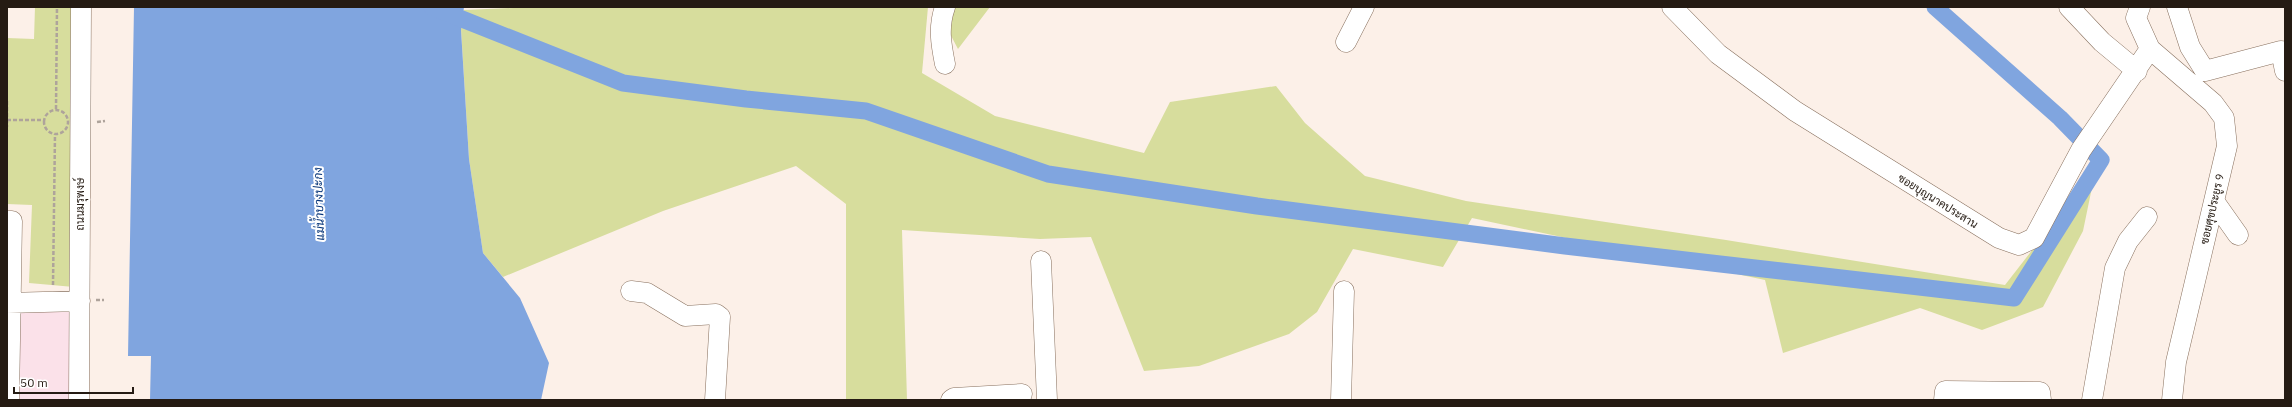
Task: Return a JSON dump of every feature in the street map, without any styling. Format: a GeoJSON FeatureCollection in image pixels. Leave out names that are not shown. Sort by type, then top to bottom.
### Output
{"type":"FeatureCollection","features":[{"type":"Feature","properties":{"kind":"street","name":"ถนนมรุพงษ์"},"geometry":{"type":"LineString","coordinates":[[79,400],[81,7]]}},
{"type":"Feature","properties":{"kind":"street"},"geometry":{"type":"LineString","coordinates":[[945,7],[941,19],[940,38],[945,64]]}},
{"type":"Feature","properties":{"kind":"street"},"geometry":{"type":"LineString","coordinates":[[1346,42],[1364,7]]}},
{"type":"Feature","properties":{"kind":"street","name":"ซอยบุญนาคประสาน"},"geometry":{"type":"LineString","coordinates":[[1672,7],[1718,54],[1795,111],[1998,238],[2019,245],[2034,238],[2081,150],[2137,71],[2150,50]]}},
{"type":"Feature","properties":{"kind":"street"},"geometry":{"type":"LineString","coordinates":[[2069,7],[2102,42],[2137,71]]}},
{"type":"Feature","properties":{"kind":"street"},"geometry":{"type":"LineString","coordinates":[[2140,7],[2136,18],[2150,50]]}},
{"type":"Feature","properties":{"kind":"street"},"geometry":{"type":"LineString","coordinates":[[2176,7],[2190,47],[2196,77],[2281,51],[2285,71]]}},
{"type":"Feature","properties":{"kind":"street","name":"ซอยศุขประยูร 9"},"geometry":{"type":"LineString","coordinates":[[2150,50],[2196,77],[2224,118],[2227,146],[2176,362],[2172,400]]}},
{"type":"Feature","properties":{"kind":"street"},"geometry":{"type":"LineString","coordinates":[[2214,201],[2238,235]]}},
{"type":"Feature","properties":{"kind":"street"},"geometry":{"type":"LineString","coordinates":[[2092,400],[2115,268],[2128,241],[2147,217]]}},
{"type":"Feature","properties":{"kind":"street"},"geometry":{"type":"LineString","coordinates":[[7,221],[12,221],[9,303],[9,400]]}},
{"type":"Feature","properties":{"kind":"street"},"geometry":{"type":"LineString","coordinates":[[1041,261],[1047,400]]}},
{"type":"Feature","properties":{"kind":"street"},"geometry":{"type":"LineString","coordinates":[[631,291],[647,293],[685,316],[716,314],[720,317],[715,400]]}},
{"type":"Feature","properties":{"kind":"street"},"geometry":{"type":"LineString","coordinates":[[1341,400],[1344,291]]}},
{"type":"Feature","properties":{"kind":"street"},"geometry":{"type":"LineString","coordinates":[[9,303],[80,301]]}},
{"type":"Feature","properties":{"kind":"street"},"geometry":{"type":"LineString","coordinates":[[1944,400],[1945,391],[2040,392],[2041,400]]}},
{"type":"Feature","properties":{"kind":"street"},"geometry":{"type":"LineString","coordinates":[[951,400],[954,398],[1022,394]]}},
{"type":"Feature","properties":{"kind":"path"},"geometry":{"type":"LineString","coordinates":[[56,109],[57,7]]}},
{"type":"Feature","properties":{"kind":"path"},"geometry":{"type":"LineString","coordinates":[[7,101],[7,127]]}},
{"type":"Feature","properties":{"kind":"path"},"geometry":{"type":"LineString","coordinates":[[56,109],[66,115],[68,122],[63,132],[55,134],[45,128],[44,120],[48,112],[56,109]]}},
{"type":"Feature","properties":{"kind":"path"},"geometry":{"type":"LineString","coordinates":[[7,120],[44,120]]}},
{"type":"Feature","properties":{"kind":"path"},"geometry":{"type":"LineString","coordinates":[[52,302],[55,134]]}},
{"type":"Feature","properties":{"kind":"shaded area"},"geometry":{"type":"Polygon","coordinates":[[[7,309],[73,310],[73,400],[7,400],[7,309]]]}},
{"type":"Feature","properties":{"kind":"green space"},"geometry":{"type":"Polygon","coordinates":[[[35,7],[76,7],[74,287],[29,283],[32,205],[7,204],[7,38],[34,39],[35,7]]]}},
{"type":"Feature","properties":{"kind":"green space"},"geometry":{"type":"Polygon","coordinates":[[[536,7],[928,7],[922,73],[995,116],[1144,153],[1170,102],[1276,86],[1305,123],[1365,176],[1466,201],[1726,240],[2005,285],[2096,168],[2083,231],[2043,307],[1982,330],[1920,308],[1783,353],[1765,280],[1472,218],[1443,267],[1353,249],[1317,312],[1289,334],[1199,366],[1144,371],[1091,237],[1040,239],[902,230],[907,400],[846,400],[846,204],[796,166],[663,211],[503,277],[483,253],[469,159],[461,29],[464,10],[536,7]]]}},
{"type":"Feature","properties":{"kind":"green space"},"geometry":{"type":"Polygon","coordinates":[[[954,7],[990,7],[958,49],[948,30],[954,7]]]}},
{"type":"Feature","properties":{"kind":"water","name":"แม่น้ำบางปะกง"},"geometry":{"type":"Polygon","coordinates":[[[134,7],[464,7],[461,30],[469,159],[483,253],[520,298],[549,363],[541,400],[150,400],[151,356],[128,356],[134,7]]]}},
{"type":"Feature","properties":{"kind":"waterway"},"geometry":{"type":"LineString","coordinates":[[432,7],[623,83],[746,99],[866,111],[1048,174],[1257,206],[1565,246],[2014,298],[2101,160],[2060,118],[1935,7]]}}]}
